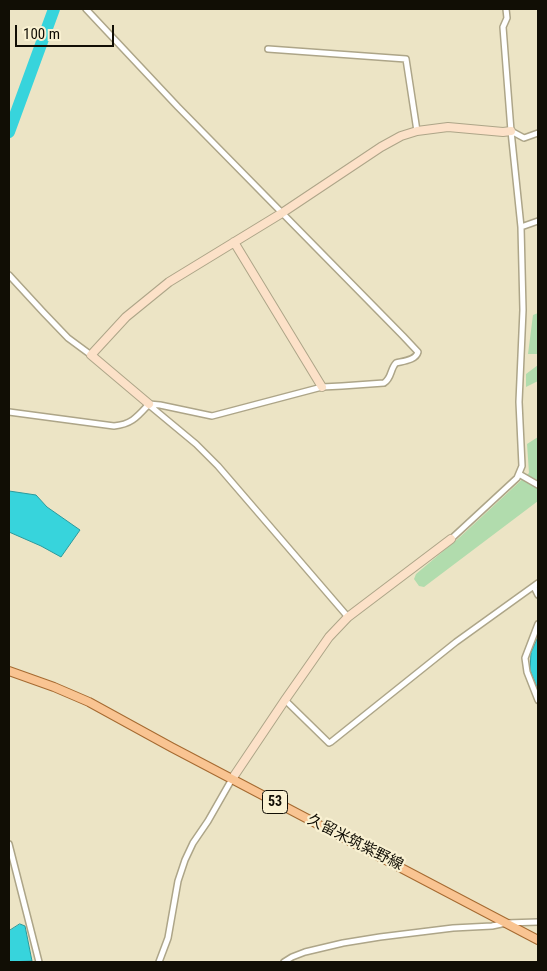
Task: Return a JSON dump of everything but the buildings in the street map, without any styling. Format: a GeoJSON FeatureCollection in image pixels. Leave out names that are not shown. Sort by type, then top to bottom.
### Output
{"type":"FeatureCollection","features":[{"type":"Feature","properties":{"kind":"main road","name":"久留米筑紫野線"},"geometry":{"type":"LineString","coordinates":[[9,671],[89,702],[538,940]]}},
{"type":"Feature","properties":{"kind":"street"},"geometry":{"type":"LineString","coordinates":[[86,9],[178,107],[418,352],[416,358],[396,363],[390,378],[384,383],[322,387],[212,416],[148,404]]}},
{"type":"Feature","properties":{"kind":"street"},"geometry":{"type":"LineString","coordinates":[[159,962],[168,938],[178,881],[193,843],[208,822],[232,779],[318,651],[348,617],[451,539],[508,488],[517,478],[522,466],[519,402],[523,310],[521,227],[503,27],[507,18],[506,9]]}},
{"type":"Feature","properties":{"kind":"street"},"geometry":{"type":"LineString","coordinates":[[268,49],[406,59],[418,131]]}},
{"type":"Feature","properties":{"kind":"street"},"geometry":{"type":"LineString","coordinates":[[91,355],[126,317],[169,282],[282,213],[381,147],[402,136],[418,131],[448,127],[511,131],[524,138],[538,133]]}},
{"type":"Feature","properties":{"kind":"street"},"geometry":{"type":"LineString","coordinates":[[521,227],[538,221]]}},
{"type":"Feature","properties":{"kind":"street"},"geometry":{"type":"LineString","coordinates":[[234,242],[322,387]]}},
{"type":"Feature","properties":{"kind":"street"},"geometry":{"type":"LineString","coordinates":[[9,274],[68,338],[91,355],[196,444],[218,466],[348,617]]}},
{"type":"Feature","properties":{"kind":"street"},"geometry":{"type":"LineString","coordinates":[[9,412],[114,426],[133,420],[148,404]]}},
{"type":"Feature","properties":{"kind":"street"},"geometry":{"type":"LineString","coordinates":[[519,474],[538,485]]}},
{"type":"Feature","properties":{"kind":"street"},"geometry":{"type":"LineString","coordinates":[[285,700],[329,743],[456,642],[536,585],[538,595]]}},
{"type":"Feature","properties":{"kind":"street"},"geometry":{"type":"LineString","coordinates":[[538,624],[525,658],[527,672],[538,700]]}},
{"type":"Feature","properties":{"kind":"street"},"geometry":{"type":"LineString","coordinates":[[9,844],[39,962]]}},
{"type":"Feature","properties":{"kind":"street"},"geometry":{"type":"LineString","coordinates":[[284,962],[305,952],[352,941],[453,928],[538,922]]}},
{"type":"Feature","properties":{"kind":"green space"},"geometry":{"type":"Polygon","coordinates":[[[538,313],[538,354],[528,354],[533,315],[538,313]]]}},
{"type":"Feature","properties":{"kind":"green space"},"geometry":{"type":"Polygon","coordinates":[[[538,365],[538,381],[526,387],[526,374],[538,365]]]}},
{"type":"Feature","properties":{"kind":"green space"},"geometry":{"type":"Polygon","coordinates":[[[538,437],[538,501],[424,587],[419,586],[414,579],[416,574],[460,537],[529,473],[527,444],[538,437]]]}},
{"type":"Feature","properties":{"kind":"water"},"geometry":{"type":"Polygon","coordinates":[[[9,491],[36,495],[47,507],[80,530],[61,557],[9,532],[9,491]]]}},
{"type":"Feature","properties":{"kind":"water"},"geometry":{"type":"Polygon","coordinates":[[[538,637],[538,690],[530,670],[531,653],[538,637]]]}},
{"type":"Feature","properties":{"kind":"water"},"geometry":{"type":"Polygon","coordinates":[[[20,924],[25,926],[32,961],[9,962],[9,931],[20,924]]]}},
{"type":"Feature","properties":{"kind":"waterway"},"geometry":{"type":"LineString","coordinates":[[9,132],[54,9]]}}]}
